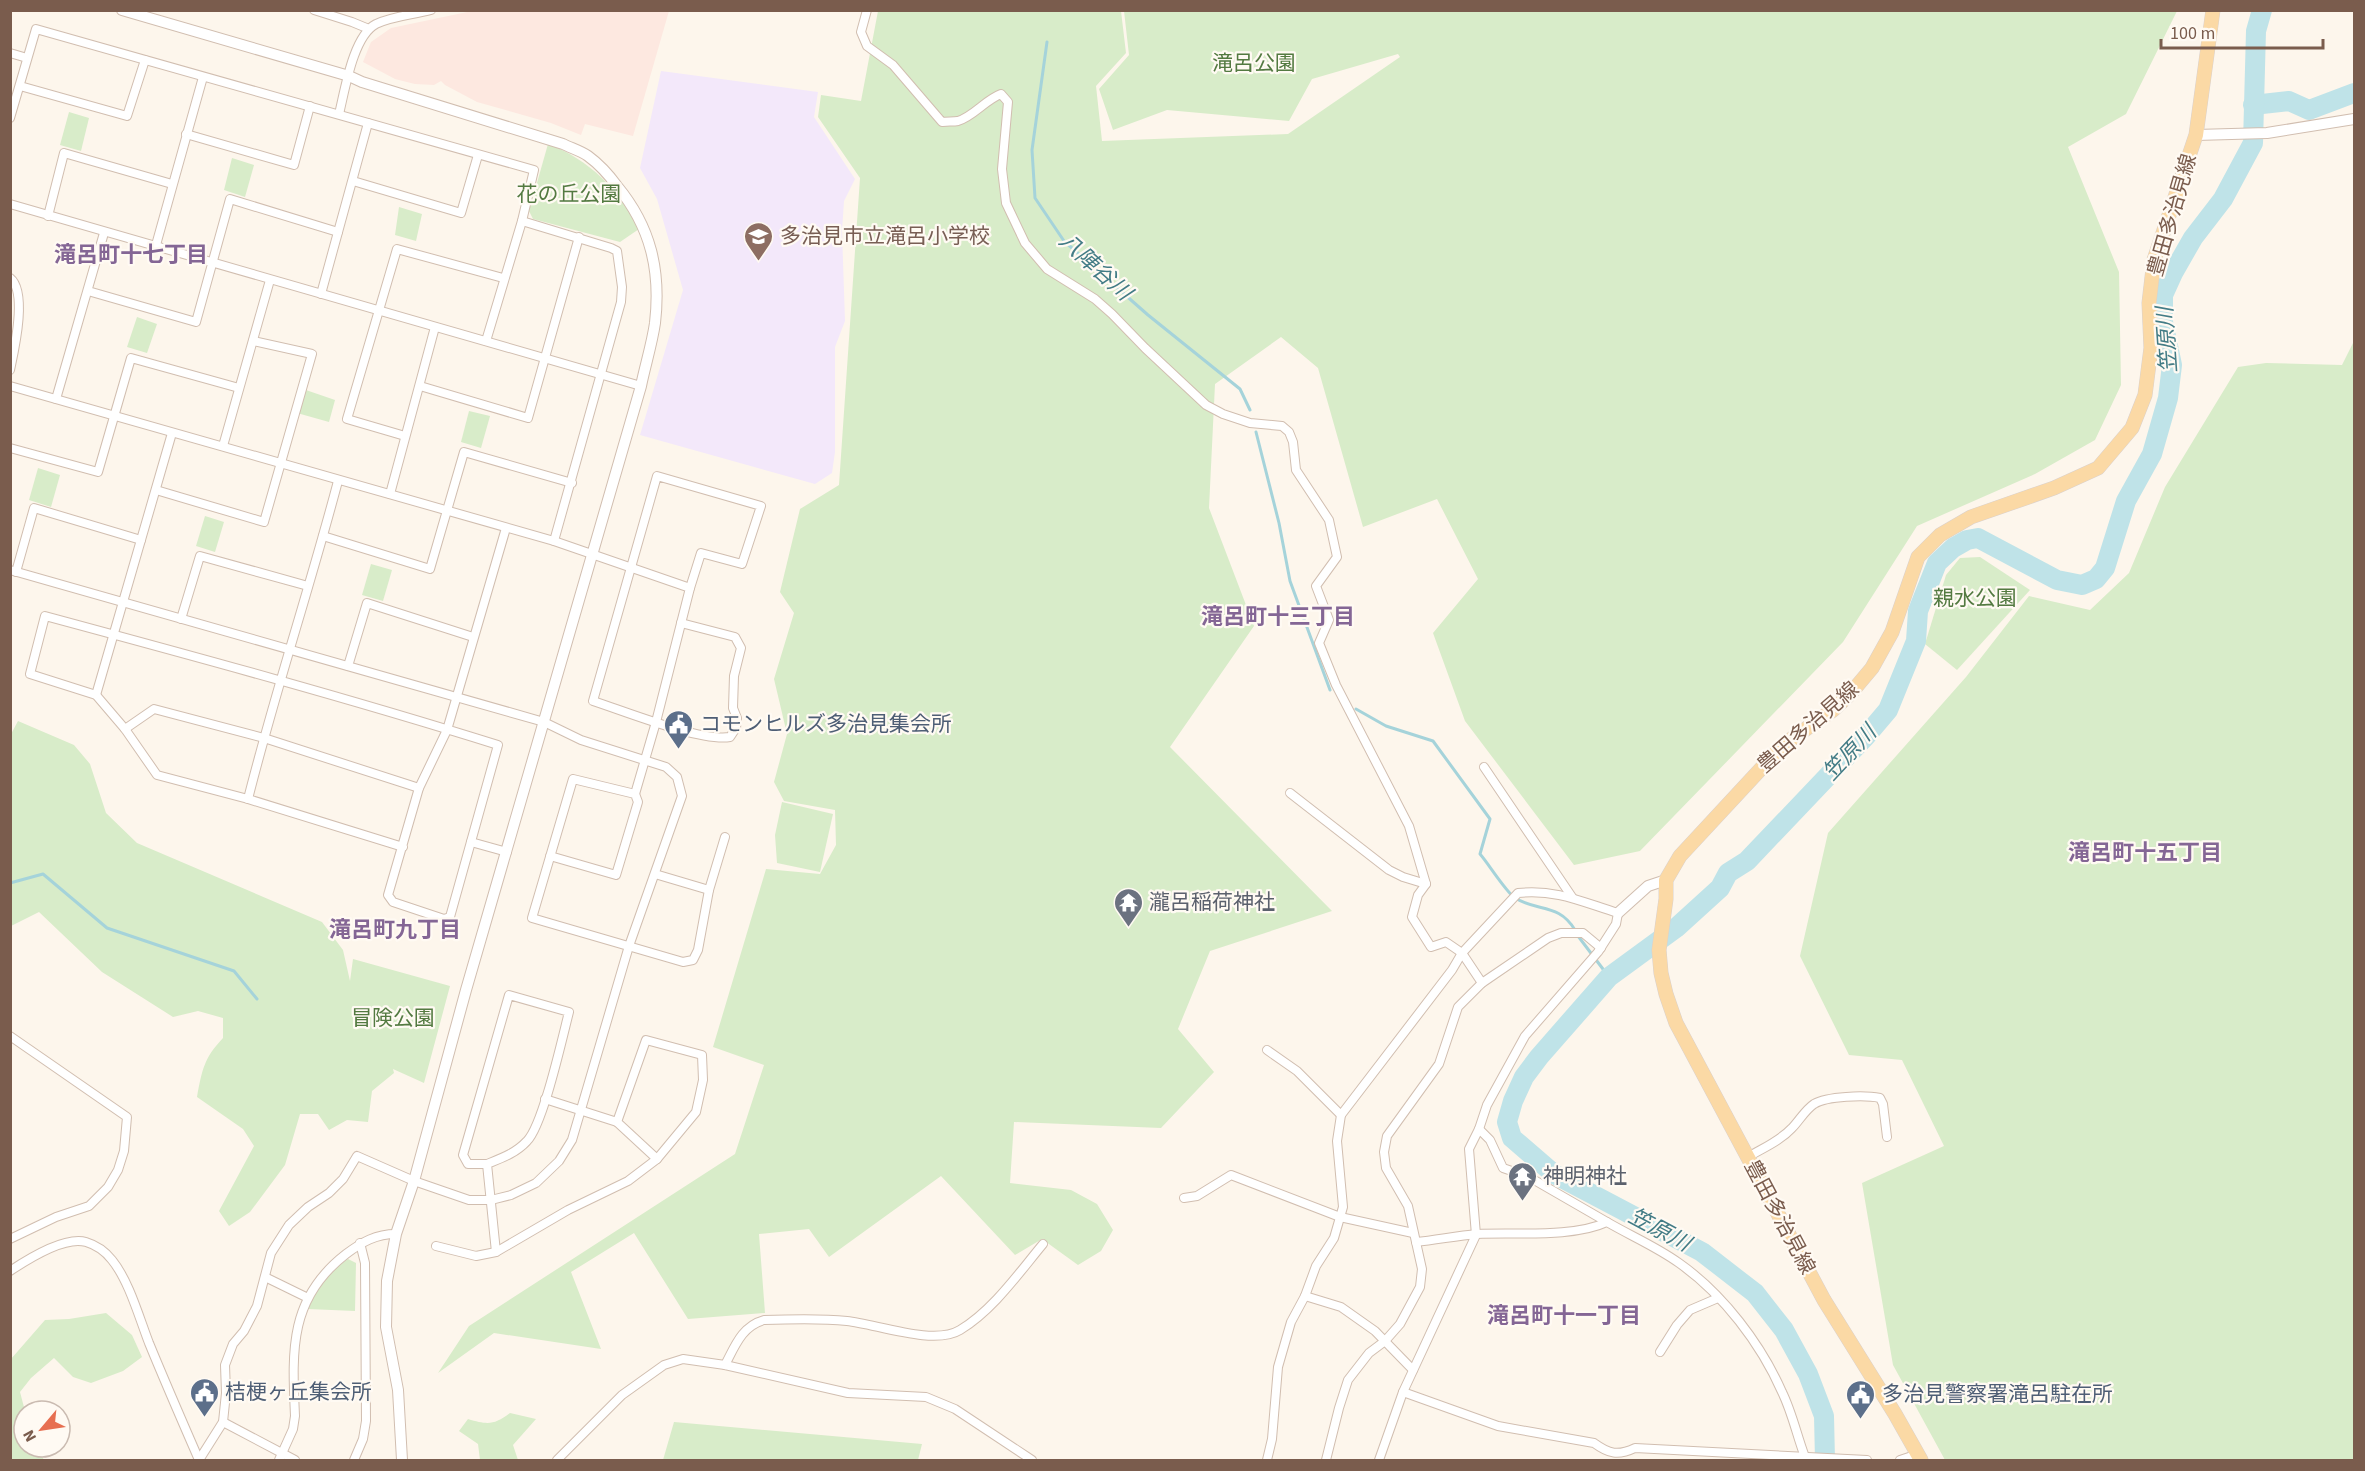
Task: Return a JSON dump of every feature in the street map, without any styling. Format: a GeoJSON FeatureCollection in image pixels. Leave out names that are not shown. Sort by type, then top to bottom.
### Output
{"type":"FeatureCollection","features":[{"type":"Feature","properties":{"kind":"main road","name":"豊田多治見線"},"geometry":{"type":"LineString","coordinates":[[1919,1457],[1824,1300],[1676,1023],[1661,973],[1659,950],[1666,899],[1666,880],[1680,856],[1746,783],[1783,745],[1845,699],[1872,668],[1892,632],[1918,557],[1940,535],[1971,517],[2054,488],[2098,468],[2132,428],[2145,395],[2151,348],[2148,303],[2154,260],[2196,135],[2213,10]]}},
{"type":"Feature","properties":{"kind":"street"},"geometry":{"type":"LineString","coordinates":[[122,10],[350,76],[362,82],[537,134],[563,144],[587,156],[606,172],[631,203],[642,223],[653,254],[657,283],[655,324],[640,386],[443,1070],[414,1181],[396,1234],[387,1281],[386,1327],[398,1390],[402,1461]]}},
{"type":"Feature","properties":{"kind":"street"},"geometry":{"type":"LineString","coordinates":[[314,10],[369,29]]}},
{"type":"Feature","properties":{"kind":"street"},"geometry":{"type":"LineString","coordinates":[[339,114],[358,48],[369,29],[378,23],[400,16],[431,10]]}},
{"type":"Feature","properties":{"kind":"street"},"geometry":{"type":"LineString","coordinates":[[867,10],[861,32],[867,46],[893,65],[942,122],[958,121],[975,112],[992,97],[1001,94],[1008,102],[1002,169],[1006,203],[1025,243],[1047,269],[1095,299],[1206,405],[1222,414],[1250,423],[1282,426],[1288,432],[1293,442],[1296,470],[1329,520],[1337,557],[1316,586],[1329,620],[1319,643],[1336,685],[1409,826],[1425,884],[1418,895],[1412,917],[1431,948],[1446,942],[1462,953],[1482,983]]}},
{"type":"Feature","properties":{"kind":"street"},"geometry":{"type":"LineString","coordinates":[[10,118],[36,29],[534,170],[522,221],[503,278],[486,341]]}},
{"type":"Feature","properties":{"kind":"street"},"geometry":{"type":"LineString","coordinates":[[10,53],[27,58]]}},
{"type":"Feature","properties":{"kind":"street"},"geometry":{"type":"LineString","coordinates":[[20,86],[127,116],[145,60]]}},
{"type":"Feature","properties":{"kind":"street"},"geometry":{"type":"LineString","coordinates":[[156,245],[203,77]]}},
{"type":"Feature","properties":{"kind":"street"},"geometry":{"type":"LineString","coordinates":[[186,134],[294,165],[310,106]]}},
{"type":"Feature","properties":{"kind":"street"},"geometry":{"type":"LineString","coordinates":[[2196,135],[2267,133],[2355,119]]}},
{"type":"Feature","properties":{"kind":"street"},"geometry":{"type":"LineString","coordinates":[[321,294],[368,123]]}},
{"type":"Feature","properties":{"kind":"street"},"geometry":{"type":"LineString","coordinates":[[48,216],[64,153],[172,184]]}},
{"type":"Feature","properties":{"kind":"street"},"geometry":{"type":"LineString","coordinates":[[353,181],[461,213],[478,155]]}},
{"type":"Feature","properties":{"kind":"street"},"geometry":{"type":"LineString","coordinates":[[88,291],[196,321],[230,199],[338,232]]}},
{"type":"Feature","properties":{"kind":"street"},"geometry":{"type":"LineString","coordinates":[[10,204],[640,386]]}},
{"type":"Feature","properties":{"kind":"street"},"geometry":{"type":"LineString","coordinates":[[522,221],[579,237],[617,251],[620,265],[621,302],[554,541]]}},
{"type":"Feature","properties":{"kind":"street"},"geometry":{"type":"LineString","coordinates":[[56,399],[104,233]]}},
{"type":"Feature","properties":{"kind":"street"},"geometry":{"type":"LineString","coordinates":[[420,386],[528,418],[579,237]]}},
{"type":"Feature","properties":{"kind":"street"},"geometry":{"type":"LineString","coordinates":[[405,436],[347,419],[397,249],[503,278]]}},
{"type":"Feature","properties":{"kind":"street"},"geometry":{"type":"LineString","coordinates":[[10,278],[15,281],[18,290],[19,313],[10,370]]}},
{"type":"Feature","properties":{"kind":"street"},"geometry":{"type":"LineString","coordinates":[[224,446],[270,280]]}},
{"type":"Feature","properties":{"kind":"street"},"geometry":{"type":"LineString","coordinates":[[390,494],[435,327]]}},
{"type":"Feature","properties":{"kind":"street"},"geometry":{"type":"LineString","coordinates":[[156,490],[264,522],[312,354],[253,340]]}},
{"type":"Feature","properties":{"kind":"street"},"geometry":{"type":"LineString","coordinates":[[10,448],[98,472],[131,358],[239,388]]}},
{"type":"Feature","properties":{"kind":"street"},"geometry":{"type":"LineString","coordinates":[[10,386],[554,541],[690,588]]}},
{"type":"Feature","properties":{"kind":"street"},"geometry":{"type":"LineString","coordinates":[[96,695],[172,433]]}},
{"type":"Feature","properties":{"kind":"street"},"geometry":{"type":"LineString","coordinates":[[324,536],[430,569],[464,452],[572,483]]}},
{"type":"Feature","properties":{"kind":"street"},"geometry":{"type":"LineString","coordinates":[[550,856],[615,875],[638,802],[635,794],[656,722],[681,623],[690,588],[701,553],[742,564],[760,506],[657,476],[593,701],[656,722],[718,739],[730,737],[736,728],[737,718],[733,708],[734,676],[741,648],[735,637],[681,623]]}},
{"type":"Feature","properties":{"kind":"street"},"geometry":{"type":"LineString","coordinates":[[248,799],[338,481]]}},
{"type":"Feature","properties":{"kind":"street"},"geometry":{"type":"LineString","coordinates":[[141,540],[34,508],[13,571],[544,722],[581,740],[666,767],[677,777],[682,796],[629,946],[572,1140],[559,1161],[536,1183],[511,1195],[491,1200],[469,1200],[414,1181],[357,1156],[336,1186],[308,1206],[289,1225],[271,1253],[251,1321],[233,1344],[225,1365],[226,1394],[223,1422],[199,1460]]}},
{"type":"Feature","properties":{"kind":"street"},"geometry":{"type":"LineString","coordinates":[[403,847],[248,799],[157,775],[125,729],[96,695],[30,674],[45,616],[282,679],[447,729],[498,746],[450,917],[444,919],[393,902],[388,895],[403,847],[419,788],[447,729],[457,698],[506,528]]}},
{"type":"Feature","properties":{"kind":"street"},"geometry":{"type":"LineString","coordinates":[[181,619],[200,556],[308,586]]}},
{"type":"Feature","properties":{"kind":"street"},"geometry":{"type":"LineString","coordinates":[[348,666],[367,603],[473,637]]}},
{"type":"Feature","properties":{"kind":"street"},"geometry":{"type":"LineString","coordinates":[[125,729],[154,709],[264,738],[419,788]]}},
{"type":"Feature","properties":{"kind":"street"},"geometry":{"type":"LineString","coordinates":[[1484,767],[1572,897]]}},
{"type":"Feature","properties":{"kind":"street"},"geometry":{"type":"LineString","coordinates":[[635,794],[573,779],[532,918],[683,962],[693,960],[698,950],[709,890],[725,837]]}},
{"type":"Feature","properties":{"kind":"street"},"geometry":{"type":"LineString","coordinates":[[1290,793],[1389,870],[1402,877],[1425,884]]}},
{"type":"Feature","properties":{"kind":"street"},"geometry":{"type":"LineString","coordinates":[[471,842],[507,852]]}},
{"type":"Feature","properties":{"kind":"street"},"geometry":{"type":"LineString","coordinates":[[655,874],[709,890]]}},
{"type":"Feature","properties":{"kind":"street"},"geometry":{"type":"LineString","coordinates":[[1379,1461],[1403,1392],[1476,1234],[1469,1149],[1479,1130],[1487,1105],[1525,1036],[1600,950],[1616,924],[1618,913],[1648,886],[1666,880]]}},
{"type":"Feature","properties":{"kind":"street"},"geometry":{"type":"LineString","coordinates":[[1267,1461],[1272,1439],[1278,1367],[1291,1322],[1317,1266],[1334,1238],[1343,1208],[1337,1141],[1341,1115],[1452,970],[1462,953],[1518,893],[1541,891],[1572,897],[1618,913]]}},
{"type":"Feature","properties":{"kind":"street"},"geometry":{"type":"LineString","coordinates":[[1326,1461],[1348,1380],[1369,1353],[1385,1341],[1400,1324],[1420,1287],[1422,1269],[1408,1206],[1386,1168],[1384,1152],[1387,1136],[1440,1064],[1458,1007],[1482,983],[1548,938],[1562,933],[1583,933],[1600,950]]}},
{"type":"Feature","properties":{"kind":"street"},"geometry":{"type":"LineString","coordinates":[[509,995],[569,1012],[539,1120],[529,1140],[510,1155],[487,1164],[468,1164],[463,1155],[509,995]]}},
{"type":"Feature","properties":{"kind":"street"},"geometry":{"type":"LineString","coordinates":[[10,1036],[127,1117],[127,1132],[118,1170],[108,1187],[89,1206],[56,1217],[10,1239]]}},
{"type":"Feature","properties":{"kind":"street"},"geometry":{"type":"LineString","coordinates":[[436,1246],[476,1256],[496,1252],[568,1210],[628,1181],[657,1159],[696,1112],[703,1080],[702,1055],[646,1040],[617,1122]]}},
{"type":"Feature","properties":{"kind":"street"},"geometry":{"type":"LineString","coordinates":[[1267,1050],[1297,1071],[1341,1115]]}},
{"type":"Feature","properties":{"kind":"street"},"geometry":{"type":"LineString","coordinates":[[1748,1157],[1791,1130],[1812,1105],[1820,1101],[1880,1098],[1883,1104],[1887,1137]]}},
{"type":"Feature","properties":{"kind":"street"},"geometry":{"type":"LineString","coordinates":[[544,1099],[617,1122],[657,1159]]}},
{"type":"Feature","properties":{"kind":"street"},"geometry":{"type":"LineString","coordinates":[[1479,1130],[1490,1140],[1503,1168],[1528,1177],[1682,1265],[1718,1298],[1768,1362],[1784,1394],[1805,1459]]}},
{"type":"Feature","properties":{"kind":"street"},"geometry":{"type":"LineString","coordinates":[[487,1164],[496,1252]]}},
{"type":"Feature","properties":{"kind":"street"},"geometry":{"type":"LineString","coordinates":[[1184,1198],[1197,1196],[1231,1175],[1340,1217],[1415,1238],[1552,1232],[1595,1228],[1607,1222]]}},
{"type":"Feature","properties":{"kind":"street"},"geometry":{"type":"LineString","coordinates":[[281,1457],[295,1416],[295,1334],[308,1298],[322,1275],[360,1243],[381,1234],[396,1234]]}},
{"type":"Feature","properties":{"kind":"street"},"geometry":{"type":"LineString","coordinates":[[10,1271],[34,1257],[69,1242],[83,1241],[98,1247],[112,1260],[131,1295],[199,1460]]}},
{"type":"Feature","properties":{"kind":"street"},"geometry":{"type":"LineString","coordinates":[[354,1461],[363,1439],[366,1421],[365,1263],[360,1243]]}},
{"type":"Feature","properties":{"kind":"street"},"geometry":{"type":"LineString","coordinates":[[725,1365],[740,1336],[753,1323],[764,1320],[847,1321],[910,1334],[936,1335],[958,1331],[1006,1288],[1043,1244]]}},
{"type":"Feature","properties":{"kind":"street"},"geometry":{"type":"LineString","coordinates":[[265,1277],[308,1298]]}},
{"type":"Feature","properties":{"kind":"street"},"geometry":{"type":"LineString","coordinates":[[1305,1296],[1341,1307],[1375,1331],[1413,1370]]}},
{"type":"Feature","properties":{"kind":"street"},"geometry":{"type":"LineString","coordinates":[[1660,1352],[1677,1325],[1690,1310],[1718,1298]]}},
{"type":"Feature","properties":{"kind":"street"},"geometry":{"type":"LineString","coordinates":[[557,1461],[622,1395],[664,1365],[683,1359],[725,1365],[848,1393],[926,1397],[955,1409],[1032,1461]]}},
{"type":"Feature","properties":{"kind":"street"},"geometry":{"type":"LineString","coordinates":[[1403,1392],[1498,1426],[1594,1443],[1607,1457],[1635,1448],[1733,1457],[1867,1461]]}},
{"type":"Feature","properties":{"kind":"street"},"geometry":{"type":"LineString","coordinates":[[223,1422],[281,1457],[296,1461]]}},
{"type":"Feature","properties":{"kind":"street"},"geometry":{"type":"LineString","coordinates":[[1900,1461],[1919,1457]]}},
{"type":"Feature","properties":{"kind":"shaded area"},"geometry":{"type":"Polygon","coordinates":[[[472,11],[669,11],[633,136],[585,124],[581,135],[551,123],[477,102],[441,81],[434,85],[415,84],[395,79],[363,62],[371,42],[391,28],[472,11]]]}},
{"type":"Feature","properties":{"kind":"shaded area","name":"多治見市立滝呂小学校"},"geometry":{"type":"Polygon","coordinates":[[[661,71],[818,92],[814,117],[855,179],[844,201],[842,231],[845,321],[835,347],[835,452],[832,473],[815,484],[640,435],[683,290],[657,199],[640,168],[661,71]]]}},
{"type":"Feature","properties":{"kind":"green space","name":"滝呂公園"},"geometry":{"type":"Polygon","coordinates":[[[878,11],[1121,11],[1126,53],[1096,86],[1102,141],[1288,134],[1400,57],[1398,54],[1312,79],[1289,121],[1167,110],[1113,130],[1099,89],[1129,55],[1124,11],[2177,11],[2126,114],[2068,147],[2119,272],[2121,385],[2095,440],[2035,474],[1917,526],[1843,642],[1640,851],[1574,865],[1465,721],[1433,633],[1478,579],[1437,499],[1363,527],[1318,368],[1281,337],[1215,384],[1209,508],[1254,626],[1170,747],[1332,911],[1210,951],[1178,1029],[1214,1072],[1161,1128],[1014,1122],[1010,1183],[1071,1190],[1097,1204],[1113,1230],[1101,1251],[1078,1265],[1042,1239],[1015,1255],[941,1176],[829,1257],[809,1229],[759,1234],[765,1313],[688,1319],[634,1233],[571,1272],[601,1349],[494,1333],[438,1373],[469,1326],[735,1154],[764,1065],[713,1047],[766,869],[820,874],[836,845],[835,810],[784,801],[774,782],[787,734],[774,679],[794,613],[780,592],[800,509],[839,485],[860,178],[818,117],[821,95],[861,101],[878,11]]]}},
{"type":"Feature","properties":{"kind":"green space"},"geometry":{"type":"Polygon","coordinates":[[[69,112],[89,118],[81,151],[60,145],[69,112]]]}},
{"type":"Feature","properties":{"kind":"green space","name":"花の丘公園"},"geometry":{"type":"Polygon","coordinates":[[[548,144],[590,167],[622,201],[639,229],[620,242],[533,219],[529,211],[548,144]]]}},
{"type":"Feature","properties":{"kind":"green space"},"geometry":{"type":"Polygon","coordinates":[[[232,158],[254,165],[245,197],[224,190],[232,158]]]}},
{"type":"Feature","properties":{"kind":"green space"},"geometry":{"type":"Polygon","coordinates":[[[399,207],[422,214],[416,241],[395,235],[399,207]]]}},
{"type":"Feature","properties":{"kind":"green space"},"geometry":{"type":"Polygon","coordinates":[[[137,317],[157,324],[147,353],[127,347],[137,317]]]}},
{"type":"Feature","properties":{"kind":"green space"},"geometry":{"type":"Polygon","coordinates":[[[2354,341],[2354,1460],[1945,1460],[1893,1365],[1862,1183],[1944,1146],[1902,1060],[1849,1055],[1800,956],[1828,833],[1966,677],[2029,596],[2090,610],[2129,573],[2165,487],[2238,367],[2266,363],[2342,365],[2354,341]]]}},
{"type":"Feature","properties":{"kind":"green space"},"geometry":{"type":"Polygon","coordinates":[[[303,389],[335,400],[329,422],[297,413],[303,389]]]}},
{"type":"Feature","properties":{"kind":"green space"},"geometry":{"type":"Polygon","coordinates":[[[469,411],[490,416],[481,448],[461,442],[469,411]]]}},
{"type":"Feature","properties":{"kind":"green space"},"geometry":{"type":"Polygon","coordinates":[[[38,468],[60,475],[51,507],[29,500],[38,468]]]}},
{"type":"Feature","properties":{"kind":"green space"},"geometry":{"type":"Polygon","coordinates":[[[205,516],[224,522],[215,552],[196,546],[205,516]]]}},
{"type":"Feature","properties":{"kind":"green space","name":"親水公園"},"geometry":{"type":"Polygon","coordinates":[[[1980,557],[2030,590],[1957,670],[1925,644],[1946,575],[1960,558],[1980,557]]]}},
{"type":"Feature","properties":{"kind":"green space"},"geometry":{"type":"Polygon","coordinates":[[[371,564],[392,570],[383,601],[362,595],[371,564]]]}},
{"type":"Feature","properties":{"kind":"green space","name":"冒険公園"},"geometry":{"type":"Polygon","coordinates":[[[18,721],[74,745],[90,764],[106,813],[137,843],[322,922],[343,950],[350,981],[353,959],[450,986],[424,1083],[393,1069],[394,1073],[372,1091],[368,1122],[347,1120],[329,1130],[318,1114],[300,1114],[285,1165],[250,1212],[229,1226],[219,1211],[254,1146],[243,1129],[197,1097],[205,1065],[223,1038],[223,1018],[198,1011],[173,1017],[102,972],[39,912],[11,926],[10,736],[18,721]]]}},
{"type":"Feature","properties":{"kind":"green space"},"geometry":{"type":"Polygon","coordinates":[[[782,802],[833,814],[820,872],[777,863],[775,835],[782,802]]]}},
{"type":"Feature","properties":{"kind":"green space"},"geometry":{"type":"Polygon","coordinates":[[[348,1259],[356,1263],[355,1311],[308,1309],[324,1281],[348,1259]]]}},
{"type":"Feature","properties":{"kind":"green space"},"geometry":{"type":"Polygon","coordinates":[[[106,1313],[132,1335],[142,1357],[123,1371],[91,1383],[73,1377],[54,1358],[31,1378],[20,1392],[22,1399],[12,1399],[12,1459],[44,1460],[11,1460],[11,1359],[45,1320],[106,1313]]]}},
{"type":"Feature","properties":{"kind":"green space"},"geometry":{"type":"Polygon","coordinates":[[[510,1413],[536,1419],[513,1445],[518,1460],[480,1460],[478,1444],[459,1431],[468,1419],[490,1423],[510,1413]]]}},
{"type":"Feature","properties":{"kind":"green space"},"geometry":{"type":"Polygon","coordinates":[[[674,1422],[922,1444],[918,1460],[663,1460],[674,1422]]]}},
{"type":"Feature","properties":{"kind":"waterway","name":"笠原川"},"geometry":{"type":"LineString","coordinates":[[1825,1460],[1824,1416],[1808,1374],[1784,1330],[1755,1293],[1702,1252],[1554,1174],[1512,1138],[1507,1122],[1513,1101],[1524,1077],[1539,1057],[1609,977],[1676,928],[1720,888],[1728,873],[1747,861],[1888,710],[1916,641],[1918,611],[1937,563],[1953,548],[1967,540],[1978,538],[2057,580],[2082,585],[2096,579],[2105,568],[2126,501],[2152,454],[2168,398],[2172,365],[2163,322],[2163,295],[2193,238],[2223,199],[2253,143],[2256,31],[2262,10]]}},
{"type":"Feature","properties":{"kind":"waterway","name":"八陣谷川"},"geometry":{"type":"LineString","coordinates":[[1047,42],[1032,150],[1035,198],[1064,241],[1148,315],[1240,389],[1250,410]]}},
{"type":"Feature","properties":{"kind":"waterway"},"geometry":{"type":"LineString","coordinates":[[2253,105],[2289,101],[2309,110],[2354,93]]}},
{"type":"Feature","properties":{"kind":"waterway","name":"八陣谷川"},"geometry":{"type":"LineString","coordinates":[[1256,432],[1279,523],[1290,581],[1330,690]]}},
{"type":"Feature","properties":{"kind":"waterway","name":"八陣谷川"},"geometry":{"type":"LineString","coordinates":[[1356,709],[1386,726],[1433,741],[1490,819],[1480,854],[1502,884],[1515,898],[1555,912],[1569,921],[1575,930]]}},
{"type":"Feature","properties":{"kind":"waterway"},"geometry":{"type":"LineString","coordinates":[[10,883],[43,874],[107,928],[234,971],[257,999]]}},
{"type":"Feature","properties":{"kind":"waterway","name":"八陣谷川"},"geometry":{"type":"LineString","coordinates":[[1578,936],[1609,977]]}},
{"type":"Feature","properties":{"kind":"place","name":"多治見市立滝呂小学校"},"geometry":{"type":"Point","coordinates":[759,262]}},
{"type":"Feature","properties":{"kind":"place","name":"コモンヒルズ多治見集会所"},"geometry":{"type":"Point","coordinates":[679,750]}},
{"type":"Feature","properties":{"kind":"place","name":"瀧呂稲荷神社"},"geometry":{"type":"Point","coordinates":[1128,928]}},
{"type":"Feature","properties":{"kind":"place","name":"神明神社"},"geometry":{"type":"Point","coordinates":[1522,1202]}},
{"type":"Feature","properties":{"kind":"place","name":"桔梗ヶ丘集会所"},"geometry":{"type":"Point","coordinates":[204,1418]}},
{"type":"Feature","properties":{"kind":"place","name":"多治見警察署滝呂駐在所"},"geometry":{"type":"Point","coordinates":[1861,1420]}},
{"type":"Feature","properties":{"kind":"district","name":"滝呂町十七丁目"},"geometry":{"type":"Point","coordinates":[131,254]}},
{"type":"Feature","properties":{"kind":"district","name":"滝呂町十三丁目"},"geometry":{"type":"Point","coordinates":[1278,616]}},
{"type":"Feature","properties":{"kind":"district","name":"滝呂町十五丁目"},"geometry":{"type":"Point","coordinates":[2145,852]}},
{"type":"Feature","properties":{"kind":"district","name":"滝呂町九丁目"},"geometry":{"type":"Point","coordinates":[395,929]}},
{"type":"Feature","properties":{"kind":"district","name":"滝呂町十一丁目"},"geometry":{"type":"Point","coordinates":[1564,1315]}}]}
